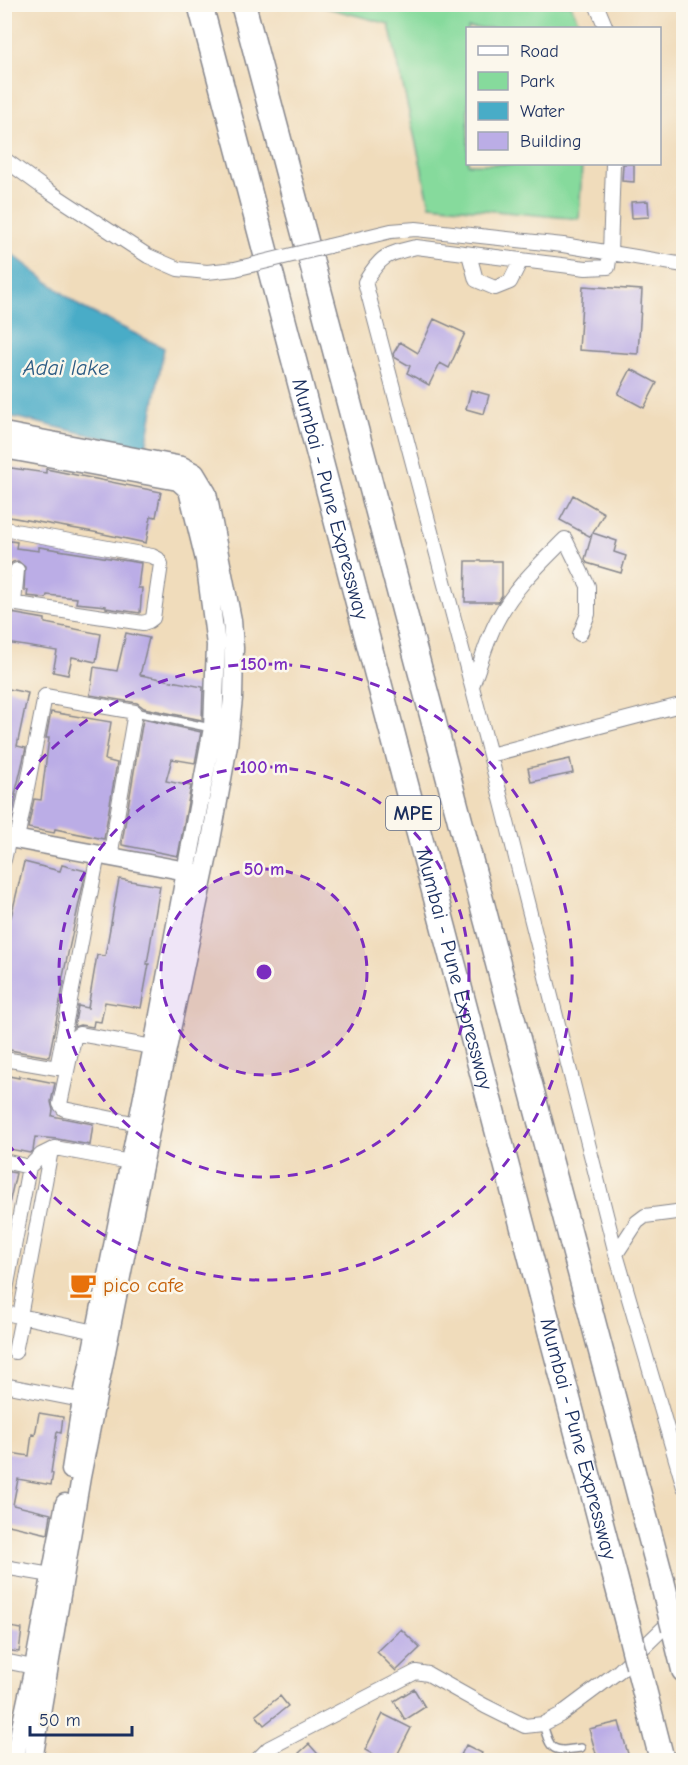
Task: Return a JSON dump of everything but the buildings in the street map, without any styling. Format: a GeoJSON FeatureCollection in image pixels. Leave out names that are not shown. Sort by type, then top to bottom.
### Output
{"type":"FeatureCollection","features":[{"type":"Feature","properties":{"kind":"highway","name":"Mumbai - Pune Expressway"},"geometry":{"type":"LineString","coordinates":[[200,4],[662,1761]]}},
{"type":"Feature","properties":{"kind":"highway","name":"Mumbai - Pune Expressway"},"geometry":{"type":"LineString","coordinates":[[243,4],[662,1581],[679,1619],[684,1670]]}},
{"type":"Feature","properties":{"kind":"main road"},"geometry":{"type":"LineString","coordinates":[[4,432],[182,466],[195,473],[207,493],[232,620],[234,648],[233,698],[228,745],[153,1047],[96,1332],[81,1477],[41,1669],[11,1724],[10,1749]]}},
{"type":"Feature","properties":{"kind":"main road"},"geometry":{"type":"LineString","coordinates":[[4,448],[178,481],[188,490],[205,560],[216,645],[213,728],[195,873],[158,1091],[51,1575],[33,1761]]}},
{"type":"Feature","properties":{"kind":"main road"},"geometry":{"type":"LineString","coordinates":[[10,838],[195,873]]}},
{"type":"Feature","properties":{"kind":"street"},"geometry":{"type":"LineString","coordinates":[[596,4],[606,27]]}},
{"type":"Feature","properties":{"kind":"street"},"geometry":{"type":"LineString","coordinates":[[4,159],[148,256],[178,269],[207,272],[235,269],[391,231],[416,229],[563,245],[684,265]]}},
{"type":"Feature","properties":{"kind":"street"},"geometry":{"type":"LineString","coordinates":[[613,165],[608,267],[586,268],[416,248],[389,254],[375,265],[365,282],[490,755],[616,1254],[684,1487]]}},
{"type":"Feature","properties":{"kind":"street"},"geometry":{"type":"LineString","coordinates":[[469,254],[476,280],[495,288],[510,282],[521,260]]}},
{"type":"Feature","properties":{"kind":"street"},"geometry":{"type":"LineString","coordinates":[[4,529],[158,559],[161,564],[153,618],[143,622],[9,603],[18,570]]}},
{"type":"Feature","properties":{"kind":"street"},"geometry":{"type":"LineString","coordinates":[[472,686],[497,619],[514,592],[565,538],[588,586],[588,614],[580,634]]}},
{"type":"Feature","properties":{"kind":"street"},"geometry":{"type":"LineString","coordinates":[[4,860],[45,696],[135,712],[57,1068],[4,1059]]}},
{"type":"Feature","properties":{"kind":"street"},"geometry":{"type":"LineString","coordinates":[[490,755],[684,704]]}},
{"type":"Feature","properties":{"kind":"street"},"geometry":{"type":"LineString","coordinates":[[138,1124],[64,1109],[60,1104],[74,1038],[79,1034],[153,1047]]}},
{"type":"Feature","properties":{"kind":"street"},"geometry":{"type":"LineString","coordinates":[[4,1300],[29,1167],[41,1155],[56,1148],[130,1162]]}},
{"type":"Feature","properties":{"kind":"street"},"geometry":{"type":"LineString","coordinates":[[15,1352],[51,1150]]}},
{"type":"Feature","properties":{"kind":"street"},"geometry":{"type":"LineString","coordinates":[[4,1161],[29,1167]]}},
{"type":"Feature","properties":{"kind":"street"},"geometry":{"type":"LineString","coordinates":[[616,1254],[637,1222],[645,1216],[684,1211]]}},
{"type":"Feature","properties":{"kind":"street"},"geometry":{"type":"LineString","coordinates":[[4,1313],[96,1332]]}},
{"type":"Feature","properties":{"kind":"street"},"geometry":{"type":"LineString","coordinates":[[4,1385],[89,1402]]}},
{"type":"Feature","properties":{"kind":"street"},"geometry":{"type":"LineString","coordinates":[[4,1567],[51,1575]]}},
{"type":"Feature","properties":{"kind":"street"},"geometry":{"type":"LineString","coordinates":[[257,1761],[269,1748],[416,1672],[428,1674],[484,1707],[525,1725],[543,1724],[560,1715],[619,1671],[679,1619]]}},
{"type":"Feature","properties":{"kind":"street"},"geometry":{"type":"LineString","coordinates":[[4,1661],[41,1669]]}},
{"type":"Feature","properties":{"kind":"lane"},"geometry":{"type":"LineString","coordinates":[[135,712],[213,728]]}},
{"type":"Feature","properties":{"kind":"lane"},"geometry":{"type":"LineString","coordinates":[[543,1724],[548,1742],[553,1748],[560,1750],[581,1748]]}},
{"type":"Feature","properties":{"kind":"green space"},"geometry":{"type":"Polygon","coordinates":[[[316,5],[571,5],[581,27],[466,27],[466,165],[582,165],[579,219],[430,205],[389,24],[316,5]]]}},
{"type":"Feature","properties":{"kind":"water","name":"Adai lake"},"geometry":{"type":"Polygon","coordinates":[[[4,248],[81,307],[164,348],[146,448],[5,415],[4,248]]]}},
{"type":"Feature","properties":{"kind":"place","name":"pico cafe"},"geometry":{"type":"Point","coordinates":[83,1285]}}]}
